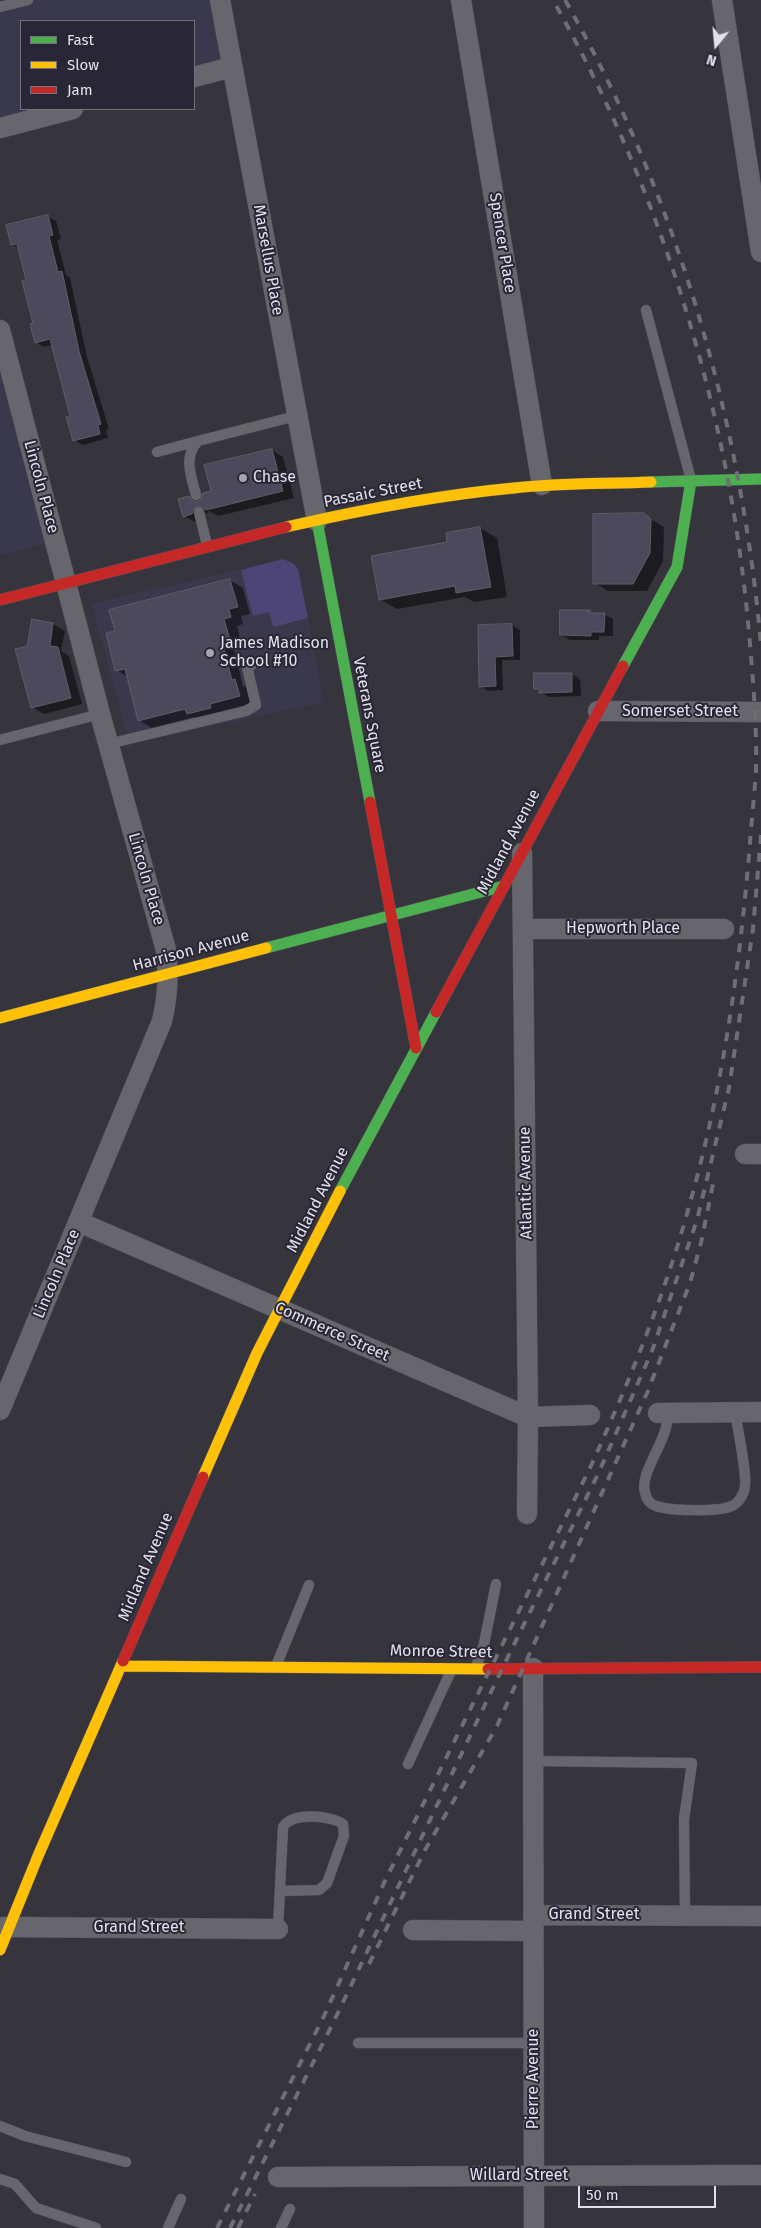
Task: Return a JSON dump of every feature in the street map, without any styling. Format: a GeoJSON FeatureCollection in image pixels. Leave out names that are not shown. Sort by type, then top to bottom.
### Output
{"type":"FeatureCollection","features":[{"type":"Feature","properties":{"kind":"street","name":"Marsellus Place"},"geometry":{"type":"LineString","coordinates":[[220,0],[317,521]]}},
{"type":"Feature","properties":{"kind":"street","name":"Spencer Place"},"geometry":{"type":"LineString","coordinates":[[461,0],[542,485]]}},
{"type":"Feature","properties":{"kind":"street"},"geometry":{"type":"LineString","coordinates":[[722,0],[761,252]]}},
{"type":"Feature","properties":{"kind":"street"},"geometry":{"type":"LineString","coordinates":[[195,77],[232,67]]}},
{"type":"Feature","properties":{"kind":"street"},"geometry":{"type":"LineString","coordinates":[[0,128],[70,110]]}},
{"type":"Feature","properties":{"kind":"street","name":"Lincoln Place"},"geometry":{"type":"LineString","coordinates":[[0,330],[108,744],[166,950],[168,973],[168,995],[162,1021],[0,1410]]}},
{"type":"Feature","properties":{"kind":"street","name":"Passaic Street"},"geometry":{"type":"LineString","coordinates":[[0,600],[163,556],[317,521],[424,500],[542,485],[761,479]]}},
{"type":"Feature","properties":{"kind":"street","name":"Midland Avenue"},"geometry":{"type":"LineString","coordinates":[[0,1950],[5,1927],[257,1353],[416,1048],[677,567],[691,480]]}},
{"type":"Feature","properties":{"kind":"street","name":"Veterans Square"},"geometry":{"type":"LineString","coordinates":[[317,521],[416,1048]]}},
{"type":"Feature","properties":{"kind":"street","name":"Somerset Street"},"geometry":{"type":"LineString","coordinates":[[598,711],[761,712]]}},
{"type":"Feature","properties":{"kind":"street","name":"Atlantic Avenue"},"geometry":{"type":"LineString","coordinates":[[522,851],[528,1418],[527,1514]]}},
{"type":"Feature","properties":{"kind":"street"},"geometry":{"type":"LineString","coordinates":[[390,915],[504,886]]}},
{"type":"Feature","properties":{"kind":"street","name":"Harrison Avenue"},"geometry":{"type":"LineString","coordinates":[[0,1018],[390,915]]}},
{"type":"Feature","properties":{"kind":"street","name":"Hepworth Place"},"geometry":{"type":"LineString","coordinates":[[523,929],[724,929]]}},
{"type":"Feature","properties":{"kind":"street","name":"Commerce Street"},"geometry":{"type":"LineString","coordinates":[[79,1222],[528,1418],[590,1415]]}},
{"type":"Feature","properties":{"kind":"street"},"geometry":{"type":"LineString","coordinates":[[663,1413],[761,1412]]}},
{"type":"Feature","properties":{"kind":"street","name":"Monroe Street"},"geometry":{"type":"LineString","coordinates":[[121,1666],[761,1667]]}},
{"type":"Feature","properties":{"kind":"street","name":"Pierre Avenue"},"geometry":{"type":"LineString","coordinates":[[533,1668],[534,2228]]}},
{"type":"Feature","properties":{"kind":"street","name":"Grand Street"},"geometry":{"type":"LineString","coordinates":[[413,1930],[685,1916],[761,1916]]}},
{"type":"Feature","properties":{"kind":"street","name":"Grand Street"},"geometry":{"type":"LineString","coordinates":[[5,1927],[278,1929]]}},
{"type":"Feature","properties":{"kind":"street","name":"Willard Street"},"geometry":{"type":"LineString","coordinates":[[278,2177],[761,2175]]}},
{"type":"Feature","properties":{"kind":"lane"},"geometry":{"type":"LineString","coordinates":[[0,8],[28,0]]}},
{"type":"Feature","properties":{"kind":"lane"},"geometry":{"type":"LineString","coordinates":[[646,310],[691,480]]}},
{"type":"Feature","properties":{"kind":"lane"},"geometry":{"type":"LineString","coordinates":[[157,452],[296,416]]}},
{"type":"Feature","properties":{"kind":"lane"},"geometry":{"type":"LineString","coordinates":[[196,495],[188,463],[190,453],[198,441]]}},
{"type":"Feature","properties":{"kind":"lane"},"geometry":{"type":"LineString","coordinates":[[199,512],[207,546]]}},
{"type":"Feature","properties":{"kind":"lane"},"geometry":{"type":"LineString","coordinates":[[108,744],[246,711],[256,705],[247,667],[251,666]]}},
{"type":"Feature","properties":{"kind":"lane"},"geometry":{"type":"LineString","coordinates":[[0,740],[100,714]]}},
{"type":"Feature","properties":{"kind":"lane"},"geometry":{"type":"LineString","coordinates":[[663,1413],[668,1422],[664,1436],[645,1479],[645,1494],[650,1503],[657,1506],[704,1509],[732,1506],[738,1501],[745,1489],[735,1412]]}},
{"type":"Feature","properties":{"kind":"lane"},"geometry":{"type":"LineString","coordinates":[[475,1668],[484,1644],[496,1584]]}},
{"type":"Feature","properties":{"kind":"lane"},"geometry":{"type":"LineString","coordinates":[[276,1667],[309,1585]]}},
{"type":"Feature","properties":{"kind":"lane"},"geometry":{"type":"LineString","coordinates":[[408,1764],[453,1668]]}},
{"type":"Feature","properties":{"kind":"lane"},"geometry":{"type":"LineString","coordinates":[[532,1761],[692,1763],[684,1819],[685,1916]]}},
{"type":"Feature","properties":{"kind":"lane"},"geometry":{"type":"LineString","coordinates":[[278,1929],[283,1827],[285,1823],[296,1817],[335,1818],[343,1824],[344,1836],[327,1883],[319,1890],[280,1892]]}},
{"type":"Feature","properties":{"kind":"lane"},"geometry":{"type":"LineString","coordinates":[[358,2043],[534,2042]]}},
{"type":"Feature","properties":{"kind":"lane"},"geometry":{"type":"LineString","coordinates":[[0,2126],[25,2136],[126,2162]]}},
{"type":"Feature","properties":{"kind":"lane"},"geometry":{"type":"LineString","coordinates":[[0,2179],[15,2184],[36,2208],[96,2228]]}},
{"type":"Feature","properties":{"kind":"lane"},"geometry":{"type":"LineString","coordinates":[[168,2228],[181,2199]]}},
{"type":"Feature","properties":{"kind":"lane"},"geometry":{"type":"LineString","coordinates":[[281,2228],[290,2209]]}},
{"type":"Feature","properties":{"kind":"shaded area"},"geometry":{"type":"Polygon","coordinates":[[[0,0],[218,0],[226,64],[195,73],[195,20],[20,20],[20,110],[55,110],[0,125],[0,0]]]}},
{"type":"Feature","properties":{"kind":"shaded area"},"geometry":{"type":"Polygon","coordinates":[[[0,342],[53,541],[0,556],[0,342]]]}},
{"type":"Feature","properties":{"kind":"shaded area"},"geometry":{"type":"Polygon","coordinates":[[[283,559],[294,564],[298,570],[308,618],[273,627],[269,612],[253,616],[241,570],[283,559]]]}},
{"type":"Feature","properties":{"kind":"shaded area","name":"James Madison School #10"},"geometry":{"type":"Polygon","coordinates":[[[284,559],[292,562],[299,569],[324,702],[130,744],[91,604],[284,559]]]}},
{"type":"Feature","properties":{"kind":"building"},"geometry":{"type":"Polygon","coordinates":[[[48,215],[53,235],[49,236],[58,272],[62,271],[79,351],[101,424],[98,425],[100,434],[73,441],[66,417],[70,416],[50,339],[35,343],[30,324],[33,323],[22,281],[26,280],[17,244],[11,245],[6,225],[48,215]]]}},
{"type":"Feature","properties":{"kind":"building","name":"Chase"},"geometry":{"type":"Polygon","coordinates":[[[272,449],[283,491],[206,510],[201,506],[197,506],[192,514],[183,517],[178,499],[189,496],[197,502],[201,499],[203,493],[211,491],[204,465],[272,449]]]}},
{"type":"Feature","properties":{"kind":"building"},"geometry":{"type":"Polygon","coordinates":[[[644,513],[651,519],[650,553],[633,584],[593,584],[593,514],[644,513]]]}},
{"type":"Feature","properties":{"kind":"building"},"geometry":{"type":"Polygon","coordinates":[[[480,527],[491,587],[456,593],[455,586],[379,600],[371,556],[447,542],[446,533],[480,527]]]}},
{"type":"Feature","properties":{"kind":"building"},"geometry":{"type":"Polygon","coordinates":[[[230,579],[238,607],[229,609],[231,617],[224,619],[230,640],[222,642],[232,680],[235,679],[240,696],[210,704],[211,708],[187,714],[185,709],[138,721],[125,669],[115,671],[106,633],[115,631],[109,610],[230,579]]]}},
{"type":"Feature","properties":{"kind":"building"},"geometry":{"type":"Polygon","coordinates":[[[560,610],[590,610],[590,613],[605,613],[604,632],[591,632],[591,636],[560,635],[560,610]]]}},
{"type":"Feature","properties":{"kind":"building"},"geometry":{"type":"Polygon","coordinates":[[[32,619],[53,623],[50,646],[58,647],[71,698],[31,708],[15,649],[27,646],[32,619]]]}},
{"type":"Feature","properties":{"kind":"building"},"geometry":{"type":"Polygon","coordinates":[[[512,624],[513,656],[495,657],[496,686],[479,687],[478,625],[512,624]]]}},
{"type":"Feature","properties":{"kind":"building"},"geometry":{"type":"Polygon","coordinates":[[[534,673],[572,673],[572,692],[539,693],[539,689],[534,689],[534,673]]]}},
{"type":"Feature","properties":{"kind":"railway"},"geometry":{"type":"LineString","coordinates":[[217,2228],[324,2016],[384,1883],[590,1468],[619,1403],[658,1305],[690,1203],[711,1117],[728,1030],[745,899],[756,771],[756,736],[749,633],[740,551],[726,468],[685,306],[658,227],[627,149],[592,74],[553,0]]}},
{"type":"Feature","properties":{"kind":"railway"},"geometry":{"type":"LineString","coordinates":[[565,0],[605,75],[640,152],[671,231],[698,312],[720,394],[738,477],[761,645]]}},
{"type":"Feature","properties":{"kind":"railway"},"geometry":{"type":"LineString","coordinates":[[230,2228],[334,2021],[502,1669],[599,1472],[652,1351],[697,1220],[729,1088],[753,929],[761,835]]}},
{"type":"Feature","properties":{"kind":"railway"},"geometry":{"type":"LineString","coordinates":[[369,1964],[425,1850],[497,1726],[647,1393],[690,1283],[701,1243],[714,1179]]}},
{"type":"Feature","properties":{"kind":"railway"},"geometry":{"type":"LineString","coordinates":[[238,2228],[255,2194]]}},
{"type":"Feature","properties":{"kind":"traffic: fast"},"geometry":{"type":"LineString","coordinates":[[651,482],[761,479]]}},
{"type":"Feature","properties":{"kind":"traffic: fast"},"geometry":{"type":"LineString","coordinates":[[623,666],[677,567],[691,481]]}},
{"type":"Feature","properties":{"kind":"traffic: fast"},"geometry":{"type":"LineString","coordinates":[[317,521],[370,802]]}},
{"type":"Feature","properties":{"kind":"traffic: fast"},"geometry":{"type":"LineString","coordinates":[[266,948],[504,886]]}},
{"type":"Feature","properties":{"kind":"traffic: fast"},"geometry":{"type":"LineString","coordinates":[[340,1191],[436,1012]]}},
{"type":"Feature","properties":{"kind":"traffic: slow"},"geometry":{"type":"LineString","coordinates":[[286,527],[399,504],[485,491],[548,485],[651,482]]}},
{"type":"Feature","properties":{"kind":"traffic: slow"},"geometry":{"type":"LineString","coordinates":[[0,1018],[266,948]]}},
{"type":"Feature","properties":{"kind":"traffic: slow"},"geometry":{"type":"LineString","coordinates":[[203,1477],[257,1353],[340,1191]]}},
{"type":"Feature","properties":{"kind":"traffic: slow"},"geometry":{"type":"LineString","coordinates":[[0,1950],[38,1856],[123,1661]]}},
{"type":"Feature","properties":{"kind":"traffic: slow"},"geometry":{"type":"LineString","coordinates":[[121,1666],[488,1669]]}},
{"type":"Feature","properties":{"kind":"traffic: jam"},"geometry":{"type":"LineString","coordinates":[[0,600],[286,527]]}},
{"type":"Feature","properties":{"kind":"traffic: jam"},"geometry":{"type":"LineString","coordinates":[[436,1012],[623,666]]}},
{"type":"Feature","properties":{"kind":"traffic: jam"},"geometry":{"type":"LineString","coordinates":[[370,802],[416,1048]]}},
{"type":"Feature","properties":{"kind":"traffic: jam"},"geometry":{"type":"LineString","coordinates":[[123,1661],[203,1477]]}},
{"type":"Feature","properties":{"kind":"traffic: jam"},"geometry":{"type":"LineString","coordinates":[[488,1669],[761,1667]]}},
{"type":"Feature","properties":{"kind":"place","name":"Chase"},"geometry":{"type":"Point","coordinates":[243,478]}},
{"type":"Feature","properties":{"kind":"place","name":"James Madison School #10"},"geometry":{"type":"Point","coordinates":[210,653]}}]}
